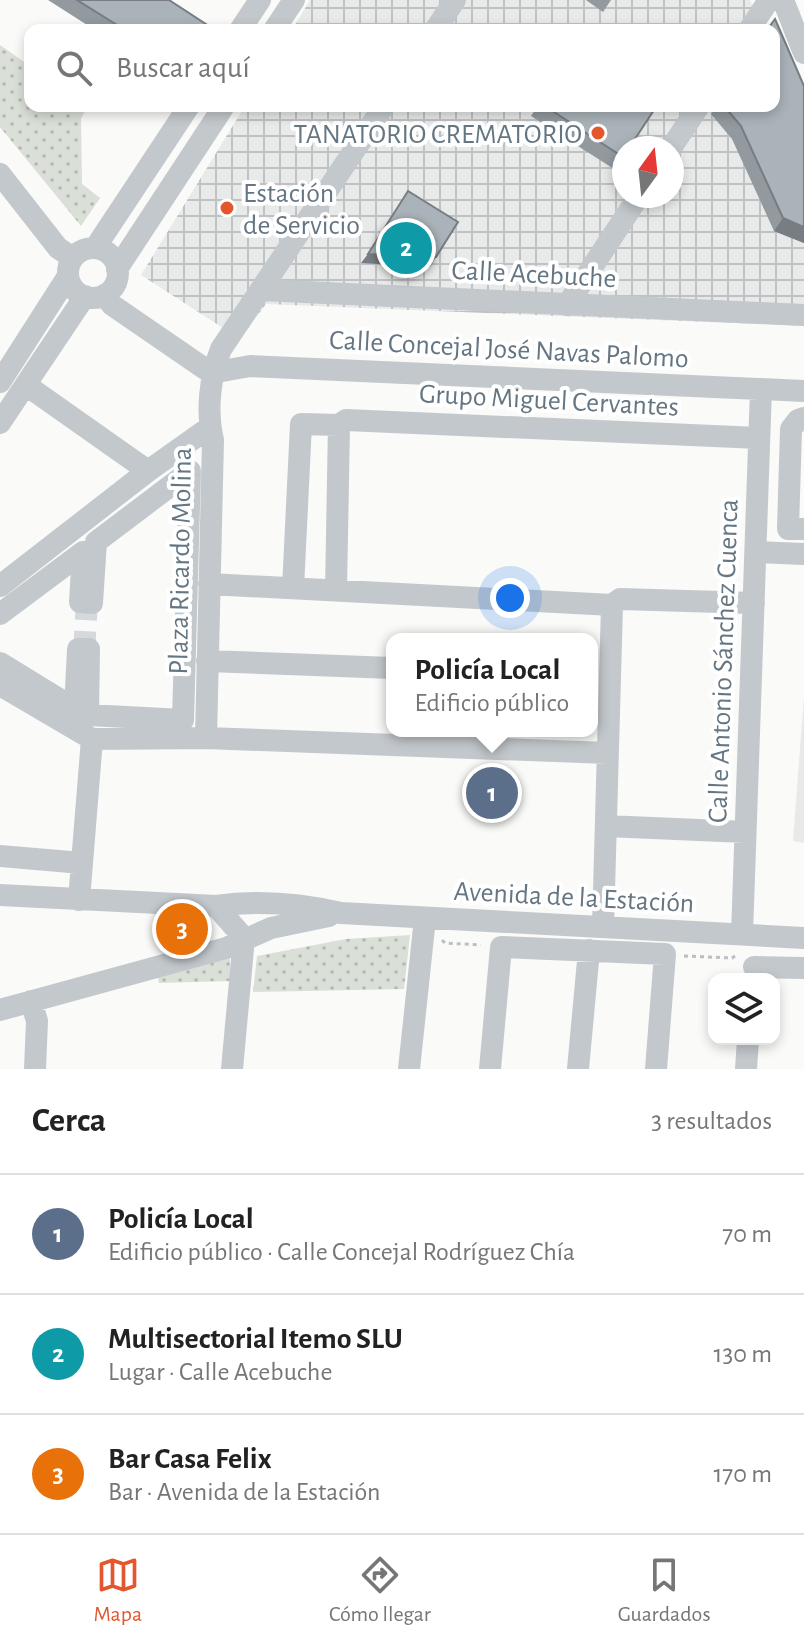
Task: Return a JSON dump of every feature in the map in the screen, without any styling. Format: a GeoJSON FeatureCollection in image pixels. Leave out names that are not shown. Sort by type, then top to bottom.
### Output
{"type":"FeatureCollection","features":[{"type":"Feature","properties":{"kind":"street"},"geometry":{"type":"LineString","coordinates":[[244,24],[260,0]]}},
{"type":"Feature","properties":{"kind":"street"},"geometry":{"type":"LineString","coordinates":[[278,24],[294,0]]}},
{"type":"Feature","properties":{"kind":"street"},"geometry":{"type":"LineString","coordinates":[[439,24],[455,0]]}},
{"type":"Feature","properties":{"kind":"street"},"geometry":{"type":"LineString","coordinates":[[753,24],[769,0]]}},
{"type":"Feature","properties":{"kind":"street"},"geometry":{"type":"LineString","coordinates":[[783,0],[804,53]]}},
{"type":"Feature","properties":{"kind":"street"},"geometry":{"type":"LineString","coordinates":[[95,248],[185,112]]}},
{"type":"Feature","properties":{"kind":"street"},"geometry":{"type":"LineString","coordinates":[[0,423],[94,296],[115,285],[117,269],[220,112]]}},
{"type":"Feature","properties":{"kind":"street"},"geometry":{"type":"LineString","coordinates":[[210,427],[211,373],[221,349],[380,112]]}},
{"type":"Feature","properties":{"kind":"street"},"geometry":{"type":"LineString","coordinates":[[679,136],[695,112]]}},
{"type":"Feature","properties":{"kind":"street"},"geometry":{"type":"LineString","coordinates":[[0,174],[58,248],[70,267],[75,290],[112,305],[211,373]]}},
{"type":"Feature","properties":{"kind":"street"},"geometry":{"type":"LineString","coordinates":[[567,305],[631,208]]}},
{"type":"Feature","properties":{"kind":"street"},"geometry":{"type":"LineString","coordinates":[[0,382],[79,252],[95,248],[110,255],[117,269]]}},
{"type":"Feature","properties":{"kind":"street","name":"Calle Acebuche"},"geometry":{"type":"LineString","coordinates":[[261,290],[804,315]]}},
{"type":"Feature","properties":{"kind":"street","name":"Calle Concejal José Navas Palomo"},"geometry":{"type":"LineString","coordinates":[[211,373],[250,366],[804,391]]}},
{"type":"Feature","properties":{"kind":"street"},"geometry":{"type":"LineString","coordinates":[[26,385],[148,471]]}},
{"type":"Feature","properties":{"kind":"street","name":"Calle Antonio Sánchez Cuenca"},"geometry":{"type":"LineString","coordinates":[[753,973],[745,832],[761,389]]}},
{"type":"Feature","properties":{"kind":"street"},"geometry":{"type":"LineString","coordinates":[[804,418],[791,429],[788,529],[804,529]]}},
{"type":"Feature","properties":{"kind":"street","name":"Grupo Miguel Cervantes"},"geometry":{"type":"LineString","coordinates":[[293,588],[301,424],[339,425],[346,420],[759,438]]}},
{"type":"Feature","properties":{"kind":"street"},"geometry":{"type":"LineString","coordinates":[[336,590],[339,425]]}},
{"type":"Feature","properties":{"kind":"street","name":"Plaza Ricardo Molina"},"geometry":{"type":"LineString","coordinates":[[0,586],[210,427],[213,440],[206,738]]}},
{"type":"Feature","properties":{"kind":"street","name":"Plaza Ricardo Molina"},"geometry":{"type":"LineString","coordinates":[[0,614],[83,552],[80,602],[92,603],[96,542],[190,471],[183,720],[88,715],[89,649],[78,649],[75,709],[0,663]]}},
{"type":"Feature","properties":{"kind":"street"},"geometry":{"type":"LineString","coordinates":[[79,525],[89,538],[87,600]]}},
{"type":"Feature","properties":{"kind":"street"},"geometry":{"type":"LineString","coordinates":[[756,552],[804,554]]}},
{"type":"Feature","properties":{"kind":"street"},"geometry":{"type":"LineString","coordinates":[[209,584],[612,605],[620,599],[754,603]]}},
{"type":"Feature","properties":{"kind":"street"},"geometry":{"type":"LineString","coordinates":[[603,927],[607,753],[601,676],[612,605]]}},
{"type":"Feature","properties":{"kind":"street"},"geometry":{"type":"LineString","coordinates":[[79,900],[86,735],[84,653]]}},
{"type":"Feature","properties":{"kind":"street"},"geometry":{"type":"LineString","coordinates":[[207,661],[386,668]]}},
{"type":"Feature","properties":{"kind":"street"},"geometry":{"type":"LineString","coordinates":[[0,685],[86,735],[607,753]]}},
{"type":"Feature","properties":{"kind":"street"},"geometry":{"type":"LineString","coordinates":[[606,826],[745,832]]}},
{"type":"Feature","properties":{"kind":"street"},"geometry":{"type":"LineString","coordinates":[[0,856],[82,863]]}},
{"type":"Feature","properties":{"kind":"street","name":"Avenida de la Estación"},"geometry":{"type":"LineString","coordinates":[[0,895],[216,906],[235,903],[314,907],[341,913],[804,938]]}},
{"type":"Feature","properties":{"kind":"street"},"geometry":{"type":"LineString","coordinates":[[216,906],[244,938],[232,1069]]}},
{"type":"Feature","properties":{"kind":"street","name":"Avenida de la Estación"},"geometry":{"type":"LineString","coordinates":[[0,1010],[226,948],[271,928],[341,913]]}},
{"type":"Feature","properties":{"kind":"street"},"geometry":{"type":"LineString","coordinates":[[409,1069],[425,918]]}},
{"type":"Feature","properties":{"kind":"street"},"geometry":{"type":"LineString","coordinates":[[490,1069],[501,947],[665,954],[656,1069]]}},
{"type":"Feature","properties":{"kind":"street"},"geometry":{"type":"LineString","coordinates":[[578,1069],[589,950]]}},
{"type":"Feature","properties":{"kind":"street"},"geometry":{"type":"LineString","coordinates":[[753,973],[804,968]]}},
{"type":"Feature","properties":{"kind":"street"},"geometry":{"type":"LineString","coordinates":[[31,1001],[37,1021],[35,1069]]}},
{"type":"Feature","properties":{"kind":"street"},"geometry":{"type":"LineString","coordinates":[[746,1069],[748,1045]]}},
{"type":"Feature","properties":{"kind":"shaded area"},"geometry":{"type":"Polygon","coordinates":[[[310,0],[750,0],[760,24],[296,24],[310,0]]]}},
{"type":"Feature","properties":{"kind":"shaded area"},"geometry":{"type":"Polygon","coordinates":[[[0,45],[24,62],[24,112],[85,112],[81,118],[82,184],[100,198],[81,226],[0,127],[0,45]]]}},
{"type":"Feature","properties":{"kind":"shaded area"},"geometry":{"type":"Polygon","coordinates":[[[780,110],[804,128],[804,326],[266,304],[240,339],[141,275],[241,112],[780,110]]]}},
{"type":"Feature","properties":{"kind":"shaded area"},"geometry":{"type":"Polygon","coordinates":[[[804,696],[804,843],[793,841],[804,696]]]}},
{"type":"Feature","properties":{"kind":"shaded area"},"geometry":{"type":"Polygon","coordinates":[[[410,935],[404,989],[253,992],[257,956],[346,939],[410,935]]]}},
{"type":"Feature","properties":{"kind":"shaded area"},"geometry":{"type":"Polygon","coordinates":[[[230,950],[230,981],[159,983],[157,969],[230,950]]]}},
{"type":"Feature","properties":{"kind":"building"},"geometry":{"type":"Polygon","coordinates":[[[77,0],[169,0],[206,24],[115,24],[77,0]]]}},
{"type":"Feature","properties":{"kind":"building"},"geometry":{"type":"Polygon","coordinates":[[[780,31],[804,86],[804,227],[783,218],[741,126],[729,112],[780,112],[780,31]]]}},
{"type":"Feature","properties":{"kind":"building"},"geometry":{"type":"Polygon","coordinates":[[[554,112],[653,112],[637,136],[612,136],[612,150],[554,112]]]}},
{"type":"Feature","properties":{"kind":"building"},"geometry":{"type":"Polygon","coordinates":[[[408,191],[458,222],[436,257],[368,254],[408,191]]]}},
{"type":"Feature","properties":{"kind":"tunnel"},"geometry":{"type":"LineString","coordinates":[[84,653],[87,600]]}},
{"type":"Feature","properties":{"kind":"place","name":"TANATORIO CREMATORIO"},"geometry":{"type":"Point","coordinates":[598,133]}},
{"type":"Feature","properties":{"kind":"place","name":"Estación de Servicio"},"geometry":{"type":"Point","coordinates":[227,208]}},
{"type":"Feature","properties":{"kind":"place","name":"Multisectorial Itemo SLU"},"geometry":{"type":"Point","coordinates":[406,248]}},
{"type":"Feature","properties":{"kind":"place","name":"Policía Local"},"geometry":{"type":"Point","coordinates":[492,793]}},
{"type":"Feature","properties":{"kind":"place","name":"Bar Casa Felix"},"geometry":{"type":"Point","coordinates":[182,929]}}]}
